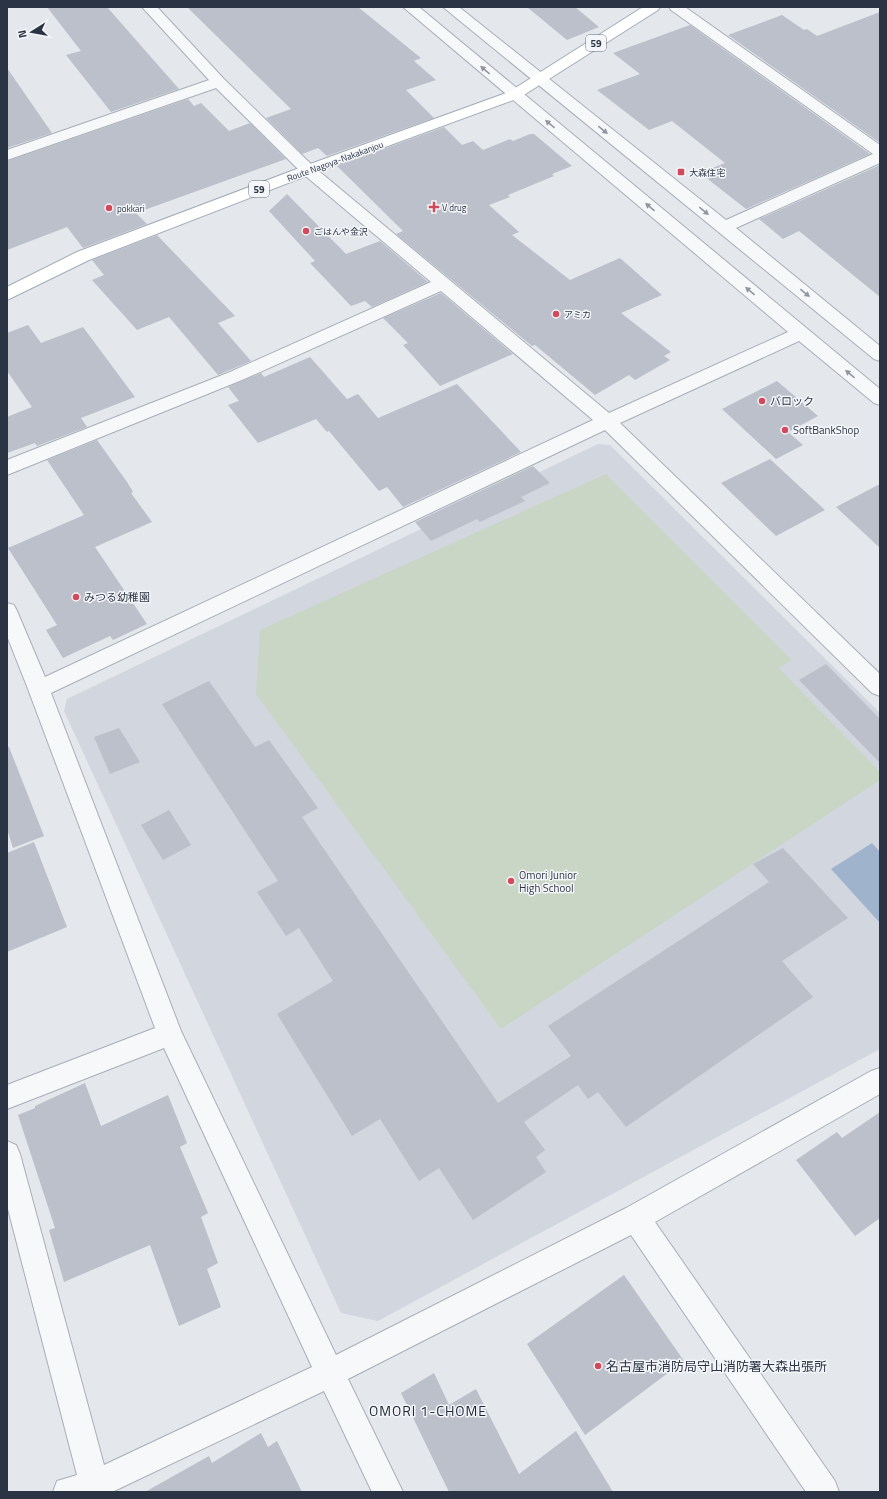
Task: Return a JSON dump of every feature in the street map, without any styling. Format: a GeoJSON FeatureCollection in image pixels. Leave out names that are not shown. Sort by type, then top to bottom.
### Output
{"type":"FeatureCollection","features":[{"type":"Feature","properties":{"kind":"main road","name":"Route Nagoya-Nakakanjou"},"geometry":{"type":"LineString","coordinates":[[7,294],[84,256],[308,170],[514,95],[653,7]]}},
{"type":"Feature","properties":{"kind":"street"},"geometry":{"type":"LineString","coordinates":[[149,7],[219,82],[308,170],[607,421],[880,687]]}},
{"type":"Feature","properties":{"kind":"street"},"geometry":{"type":"LineString","coordinates":[[410,7],[880,398]]}},
{"type":"Feature","properties":{"kind":"street"},"geometry":{"type":"LineString","coordinates":[[450,7],[539,80],[724,227],[880,355]]}},
{"type":"Feature","properties":{"kind":"street"},"geometry":{"type":"LineString","coordinates":[[676,7],[880,152]]}},
{"type":"Feature","properties":{"kind":"street"},"geometry":{"type":"LineString","coordinates":[[7,154],[219,82]]}},
{"type":"Feature","properties":{"kind":"street"},"geometry":{"type":"LineString","coordinates":[[724,227],[880,157]]}},
{"type":"Feature","properties":{"kind":"street"},"geometry":{"type":"LineString","coordinates":[[7,468],[236,376],[444,283]]}},
{"type":"Feature","properties":{"kind":"street"},"geometry":{"type":"LineString","coordinates":[[39,689],[607,421],[801,333]]}},
{"type":"Feature","properties":{"kind":"street"},"geometry":{"type":"LineString","coordinates":[[7,611],[39,689],[170,1034],[330,1373],[388,1492]]}},
{"type":"Feature","properties":{"kind":"street"},"geometry":{"type":"LineString","coordinates":[[7,1097],[170,1034]]}},
{"type":"Feature","properties":{"kind":"street"},"geometry":{"type":"LineString","coordinates":[[7,1154],[86,1490],[330,1373],[636,1218],[880,1080]]}},
{"type":"Feature","properties":{"kind":"street"},"geometry":{"type":"LineString","coordinates":[[636,1218],[824,1492]]}},
{"type":"Feature","properties":{"kind":"shaded area","name":"Omori Junior High School"},"geometry":{"type":"Polygon","coordinates":[[[598,444],[610,445],[880,713],[880,1049],[378,1321],[341,1313],[64,711],[67,699],[598,444]]]}},
{"type":"Feature","properties":{"kind":"green space"},"geometry":{"type":"Polygon","coordinates":[[[606,474],[792,660],[779,668],[880,772],[880,780],[501,1029],[256,694],[260,630],[606,474]]]}},
{"type":"Feature","properties":{"kind":"water"},"geometry":{"type":"Polygon","coordinates":[[[872,843],[880,852],[880,923],[831,869],[872,843]]]}},
{"type":"Feature","properties":{"kind":"building"},"geometry":{"type":"Polygon","coordinates":[[[47,7],[107,7],[179,89],[111,112],[66,55],[81,51],[47,7]]]}},
{"type":"Feature","properties":{"kind":"building"},"geometry":{"type":"Polygon","coordinates":[[[187,7],[358,7],[421,58],[414,61],[436,80],[406,90],[434,118],[327,156],[318,148],[302,154],[266,118],[291,109],[187,7]]]}},
{"type":"Feature","properties":{"kind":"building"},"geometry":{"type":"Polygon","coordinates":[[[527,7],[575,7],[599,27],[567,40],[527,7]]]}},
{"type":"Feature","properties":{"kind":"building"},"geometry":{"type":"Polygon","coordinates":[[[880,12],[880,143],[728,35],[782,15],[804,30],[807,29],[817,36],[880,12]]]}},
{"type":"Feature","properties":{"kind":"building"},"geometry":{"type":"Polygon","coordinates":[[[690,25],[870,154],[746,209],[700,173],[725,163],[672,121],[649,130],[597,90],[640,74],[613,53],[690,25]]]}},
{"type":"Feature","properties":{"kind":"building"},"geometry":{"type":"Polygon","coordinates":[[[7,68],[52,133],[7,148],[7,68]]]}},
{"type":"Feature","properties":{"kind":"building"},"geometry":{"type":"Polygon","coordinates":[[[188,99],[194,106],[201,103],[229,131],[250,123],[286,159],[136,213],[147,224],[83,248],[67,227],[7,250],[7,161],[188,99]]]}},
{"type":"Feature","properties":{"kind":"building"},"geometry":{"type":"Polygon","coordinates":[[[444,127],[462,145],[473,141],[483,150],[510,139],[513,141],[530,134],[534,134],[572,166],[552,174],[554,176],[508,195],[510,197],[489,205],[519,232],[512,235],[570,280],[620,258],[662,295],[621,313],[671,352],[664,356],[670,360],[635,380],[629,375],[595,395],[535,345],[532,346],[396,234],[403,231],[337,166],[444,127]]]}},
{"type":"Feature","properties":{"kind":"building"},"geometry":{"type":"Polygon","coordinates":[[[880,165],[880,297],[799,231],[783,239],[759,219],[880,165]]]}},
{"type":"Feature","properties":{"kind":"building"},"geometry":{"type":"Polygon","coordinates":[[[287,194],[346,254],[380,241],[428,282],[372,307],[365,301],[351,306],[310,263],[315,261],[269,211],[287,194]]]}},
{"type":"Feature","properties":{"kind":"building"},"geometry":{"type":"Polygon","coordinates":[[[157,235],[235,316],[218,323],[251,361],[218,375],[169,317],[137,330],[92,280],[104,275],[92,260],[157,235]]]}},
{"type":"Feature","properties":{"kind":"building"},"geometry":{"type":"Polygon","coordinates":[[[441,293],[513,354],[440,386],[403,345],[408,343],[383,318],[441,293]]]}},
{"type":"Feature","properties":{"kind":"building"},"geometry":{"type":"Polygon","coordinates":[[[28,325],[41,343],[83,327],[135,397],[81,418],[87,427],[37,446],[35,443],[7,453],[7,417],[32,407],[7,371],[7,333],[28,325]]]}},
{"type":"Feature","properties":{"kind":"building"},"geometry":{"type":"Polygon","coordinates":[[[310,357],[347,399],[358,394],[378,418],[457,384],[521,452],[403,507],[387,487],[379,491],[329,431],[327,432],[316,419],[258,443],[228,405],[239,401],[228,387],[261,373],[264,377],[310,357]]]}},
{"type":"Feature","properties":{"kind":"building"},"geometry":{"type":"Polygon","coordinates":[[[777,381],[818,416],[788,432],[803,445],[776,459],[722,409],[777,381]]]}},
{"type":"Feature","properties":{"kind":"building"},"geometry":{"type":"Polygon","coordinates":[[[97,440],[127,482],[133,492],[131,493],[152,522],[95,547],[147,624],[113,640],[110,636],[63,658],[46,630],[57,625],[8,548],[84,515],[47,460],[97,440]]]}},
{"type":"Feature","properties":{"kind":"building"},"geometry":{"type":"Polygon","coordinates":[[[770,459],[825,510],[776,536],[721,483],[770,459]]]}},
{"type":"Feature","properties":{"kind":"building"},"geometry":{"type":"Polygon","coordinates":[[[533,466],[550,483],[521,497],[525,501],[480,522],[477,519],[431,541],[415,522],[533,466]]]}},
{"type":"Feature","properties":{"kind":"building"},"geometry":{"type":"Polygon","coordinates":[[[880,484],[880,548],[836,507],[880,484]]]}},
{"type":"Feature","properties":{"kind":"building"},"geometry":{"type":"Polygon","coordinates":[[[826,664],[880,719],[880,763],[799,680],[826,664]]]}},
{"type":"Feature","properties":{"kind":"building"},"geometry":{"type":"Polygon","coordinates":[[[209,681],[255,747],[269,740],[318,808],[302,817],[498,1103],[571,1056],[548,1026],[769,882],[753,864],[783,848],[848,918],[782,961],[813,997],[626,1127],[598,1092],[588,1099],[578,1085],[524,1122],[545,1150],[536,1157],[546,1172],[473,1220],[439,1168],[419,1181],[380,1119],[352,1136],[277,1014],[333,981],[299,928],[286,936],[257,892],[278,881],[162,704],[209,681]]]}},
{"type":"Feature","properties":{"kind":"building"},"geometry":{"type":"Polygon","coordinates":[[[119,728],[140,762],[110,774],[94,737],[119,728]]]}},
{"type":"Feature","properties":{"kind":"building"},"geometry":{"type":"Polygon","coordinates":[[[7,747],[9,747],[44,836],[13,848],[7,829],[7,747]]]}},
{"type":"Feature","properties":{"kind":"building"},"geometry":{"type":"Polygon","coordinates":[[[169,810],[191,845],[163,860],[141,825],[169,810]]]}},
{"type":"Feature","properties":{"kind":"building"},"geometry":{"type":"Polygon","coordinates":[[[34,842],[67,927],[7,952],[7,853],[34,842]]]}},
{"type":"Feature","properties":{"kind":"building"},"geometry":{"type":"Polygon","coordinates":[[[85,1083],[101,1126],[168,1095],[187,1143],[180,1147],[208,1213],[201,1217],[218,1263],[207,1269],[221,1307],[179,1326],[150,1245],[64,1282],[49,1230],[55,1228],[18,1115],[85,1083]]]}},
{"type":"Feature","properties":{"kind":"building"},"geometry":{"type":"Polygon","coordinates":[[[880,1112],[880,1218],[855,1236],[796,1160],[837,1132],[842,1138],[880,1112]]]}},
{"type":"Feature","properties":{"kind":"building"},"geometry":{"type":"Polygon","coordinates":[[[624,1275],[684,1361],[585,1435],[527,1344],[624,1275]]]}},
{"type":"Feature","properties":{"kind":"building"},"geometry":{"type":"Polygon","coordinates":[[[434,1373],[449,1405],[476,1389],[519,1474],[576,1431],[613,1492],[449,1492],[401,1393],[434,1373]]]}},
{"type":"Feature","properties":{"kind":"building"},"geometry":{"type":"Polygon","coordinates":[[[261,1433],[268,1447],[277,1441],[302,1492],[145,1492],[209,1456],[212,1463],[261,1433]]]}},
{"type":"Feature","properties":{"kind":"place","name":"大森住宅"},"geometry":{"type":"Point","coordinates":[681,172]}},
{"type":"Feature","properties":{"kind":"place","name":"V drug"},"geometry":{"type":"Point","coordinates":[434,207]}},
{"type":"Feature","properties":{"kind":"place","name":"pokkari"},"geometry":{"type":"Point","coordinates":[109,208]}},
{"type":"Feature","properties":{"kind":"place","name":"ごはんや金沢"},"geometry":{"type":"Point","coordinates":[306,231]}},
{"type":"Feature","properties":{"kind":"place","name":"アミカ"},"geometry":{"type":"Point","coordinates":[556,314]}},
{"type":"Feature","properties":{"kind":"place","name":"バロック"},"geometry":{"type":"Point","coordinates":[762,401]}},
{"type":"Feature","properties":{"kind":"place","name":"SoftBankShop"},"geometry":{"type":"Point","coordinates":[785,430]}},
{"type":"Feature","properties":{"kind":"place","name":"みつる幼稚園"},"geometry":{"type":"Point","coordinates":[76,597]}},
{"type":"Feature","properties":{"kind":"place","name":"Omori Junior High School"},"geometry":{"type":"Point","coordinates":[511,881]}},
{"type":"Feature","properties":{"kind":"place","name":"名古屋市消防局守山消防署大森出張所"},"geometry":{"type":"Point","coordinates":[598,1366]}},
{"type":"Feature","properties":{"kind":"district","name":"OMORI 1-CHOME"},"geometry":{"type":"Point","coordinates":[428,1410]}}]}
